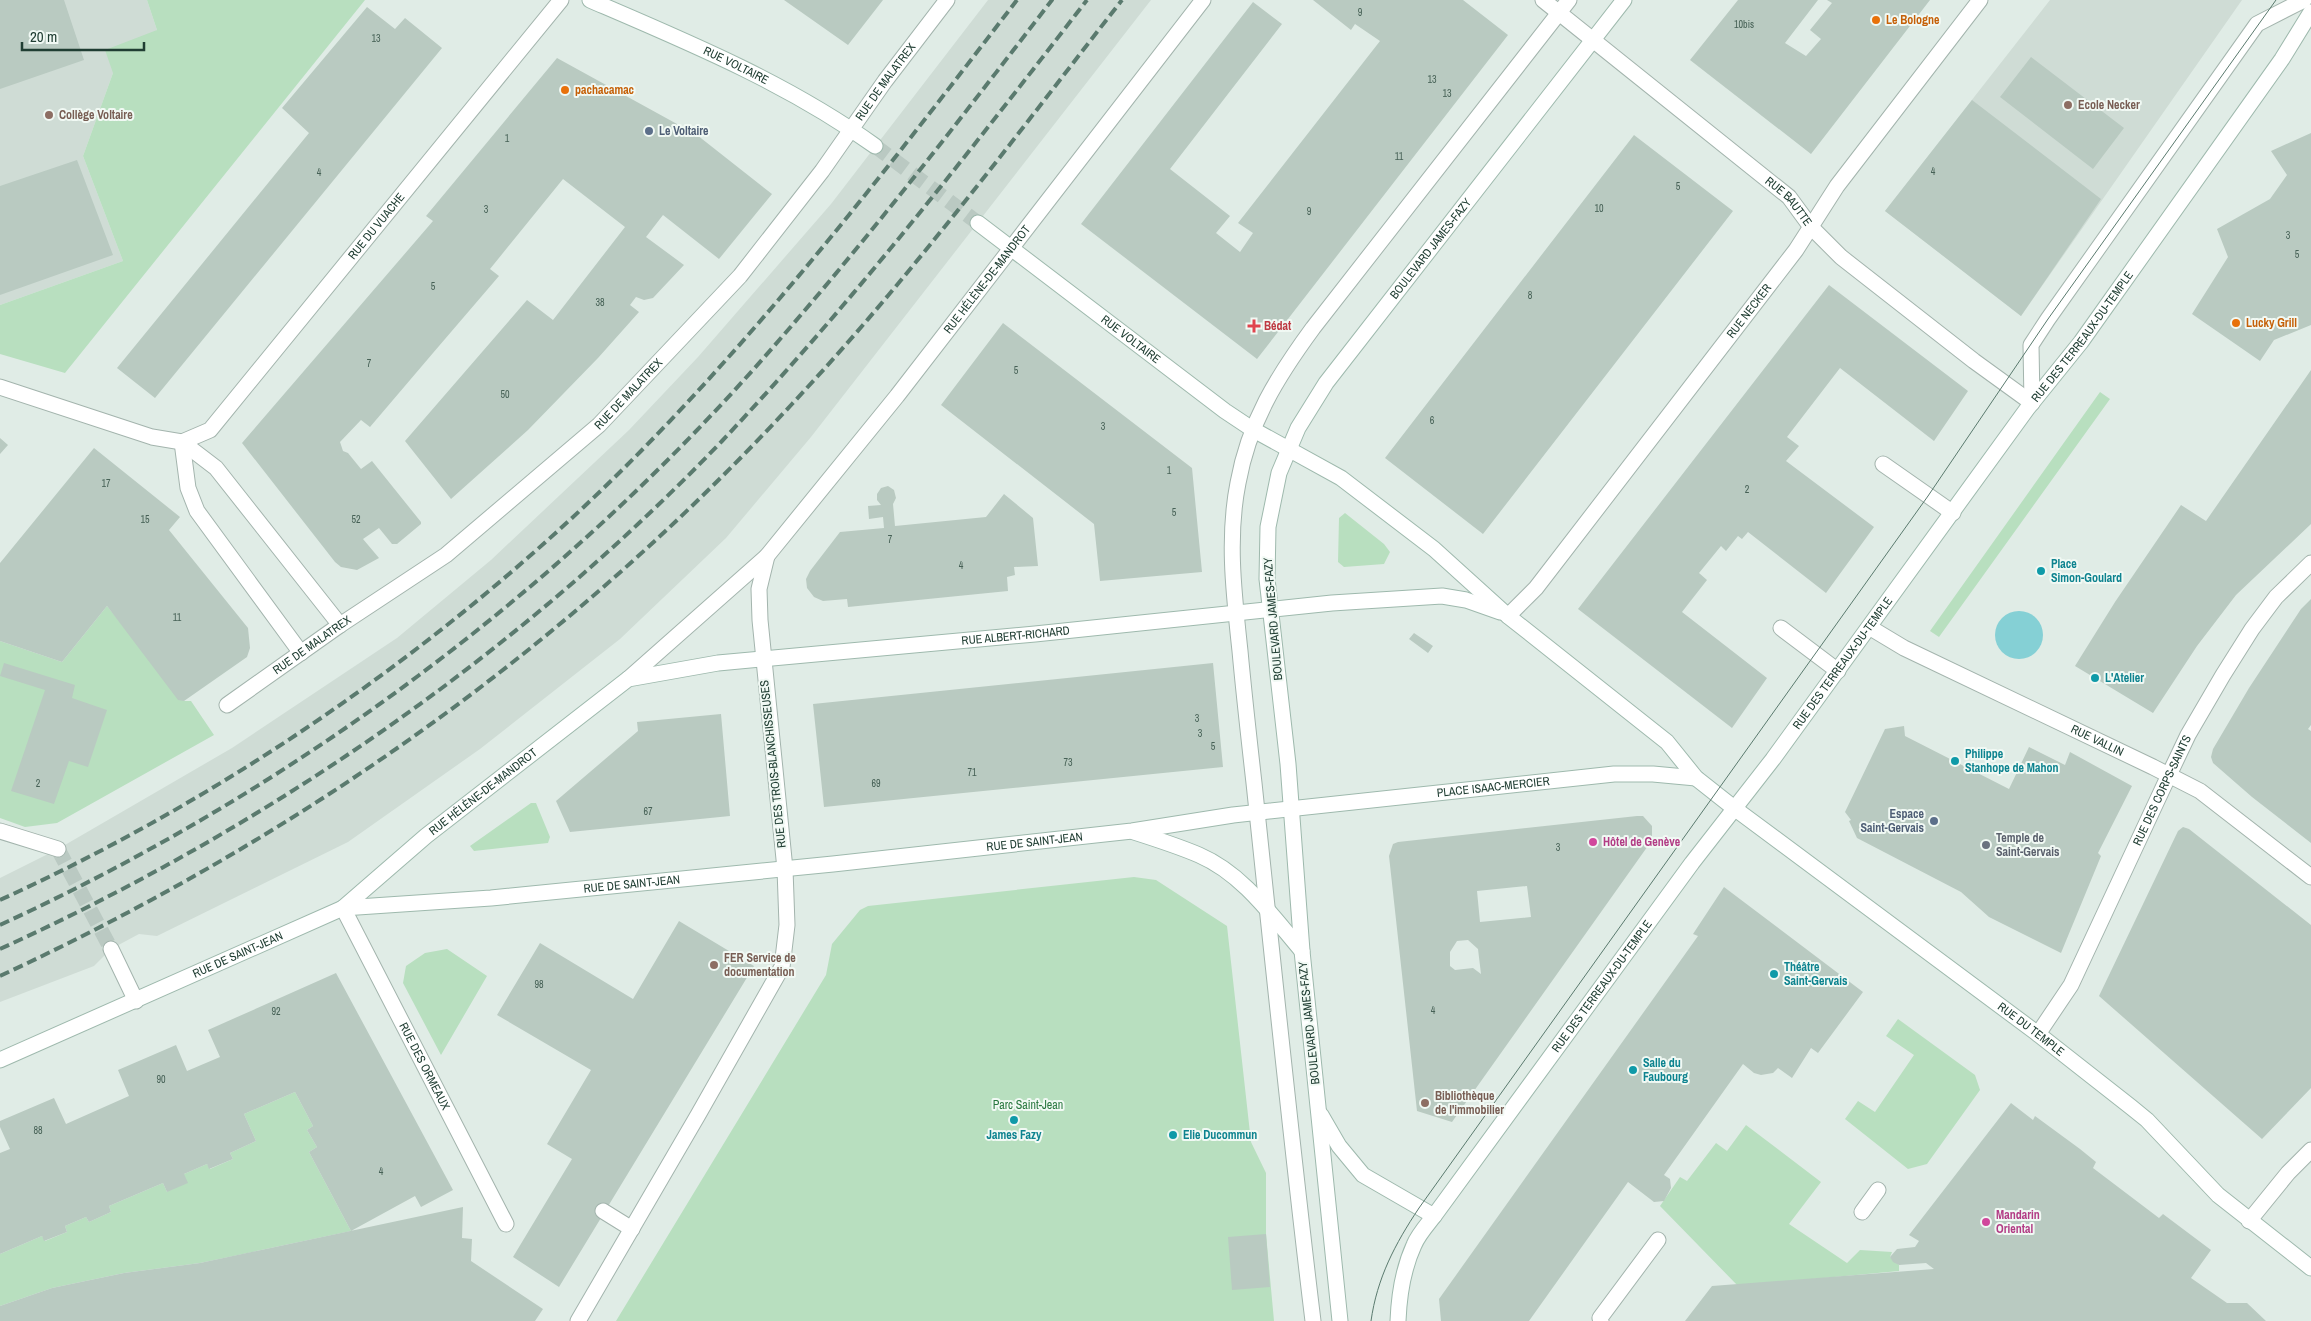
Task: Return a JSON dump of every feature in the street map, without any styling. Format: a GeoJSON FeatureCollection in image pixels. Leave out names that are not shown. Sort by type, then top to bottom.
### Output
{"type":"FeatureCollection","features":[{"type":"Feature","properties":{"kind":"street","name":"RUE DU VUACHE"},"geometry":{"type":"LineString","coordinates":[[182,442],[210,430],[561,0]]}},
{"type":"Feature","properties":{"kind":"street","name":"RUE VOLTAIRE"},"geometry":{"type":"LineString","coordinates":[[590,0],[709,50],[804,100],[875,146]]}},
{"type":"Feature","properties":{"kind":"street","name":"RUE DE MALATREX"},"geometry":{"type":"LineString","coordinates":[[227,705],[340,625],[446,555],[599,425],[740,276],[947,0]]}},
{"type":"Feature","properties":{"kind":"street","name":"RUE HÉLÈNE-DE-MANDROT"},"geometry":{"type":"LineString","coordinates":[[343,908],[426,836],[628,679],[767,556],[897,396],[1203,0]]}},
{"type":"Feature","properties":{"kind":"street","name":"RUE BAUTTE"},"geometry":{"type":"LineString","coordinates":[[1543,0],[1789,197],[1811,227],[1841,257],[1974,361],[2032,403]]}},
{"type":"Feature","properties":{"kind":"street"},"geometry":{"type":"LineString","coordinates":[[1313,1321],[1266,909],[1235,612],[1232,518],[1238,482],[1252,429],[1278,376],[1569,0]]}},
{"type":"Feature","properties":{"kind":"street","name":"BOULEVARD JAMES-FAZY"},"geometry":{"type":"LineString","coordinates":[[1340,1321],[1302,951],[1292,810],[1269,608],[1267,579],[1268,527],[1279,473],[1313,401],[1346,355],[1624,0]]}},
{"type":"Feature","properties":{"kind":"street","name":"RUE NECKER"},"geometry":{"type":"LineString","coordinates":[[1508,616],[1536,588],[1796,250],[1837,186],[1980,0]]}},
{"type":"Feature","properties":{"kind":"street"},"geometry":{"type":"LineString","coordinates":[[2032,403],[2031,345],[2048,319],[2257,24],[2304,0]]}},
{"type":"Feature","properties":{"kind":"street","name":"RUE DES TERREAUX-DU-TEMPLE"},"geometry":{"type":"LineString","coordinates":[[1398,1321],[1399,1296],[1414,1244],[1734,808],[1774,759],[2032,403],[2081,342],[2282,59],[2311,12]]}},
{"type":"Feature","properties":{"kind":"street","name":"RUE VOLTAIRE"},"geometry":{"type":"LineString","coordinates":[[978,223],[1198,391],[1252,429],[1289,449]]}},
{"type":"Feature","properties":{"kind":"street"},"geometry":{"type":"LineString","coordinates":[[0,387],[152,437],[182,442],[216,468],[340,625]]}},
{"type":"Feature","properties":{"kind":"street"},"geometry":{"type":"LineString","coordinates":[[182,442],[188,488],[197,511],[301,653]]}},
{"type":"Feature","properties":{"kind":"street"},"geometry":{"type":"LineString","coordinates":[[1289,449],[1341,478],[1434,550],[1508,616],[1667,742],[1696,778],[1734,808]]}},
{"type":"Feature","properties":{"kind":"street"},"geometry":{"type":"LineString","coordinates":[[1883,464],[1953,513]]}},
{"type":"Feature","properties":{"kind":"street","name":"RUE HÉLÈNE-DE-MANDROT"},"geometry":{"type":"LineString","coordinates":[[628,679],[718,662],[762,658],[759,589],[767,556]]}},
{"type":"Feature","properties":{"kind":"street","name":"RUE DES CORPS-SAINTS"},"geometry":{"type":"LineString","coordinates":[[2038,1034],[2071,985],[2188,735],[2252,629],[2276,597],[2311,563]]}},
{"type":"Feature","properties":{"kind":"street"},"geometry":{"type":"LineString","coordinates":[[1269,608],[1442,596],[1466,600],[1508,616]]}},
{"type":"Feature","properties":{"kind":"street","name":"RUE ALBERT-RICHARD"},"geometry":{"type":"LineString","coordinates":[[762,658],[1035,634],[1269,608]]}},
{"type":"Feature","properties":{"kind":"street","name":"RUE VALLIN"},"geometry":{"type":"LineString","coordinates":[[1870,627],[1904,648],[2200,791],[2311,877]]}},
{"type":"Feature","properties":{"kind":"street"},"geometry":{"type":"LineString","coordinates":[[1781,628],[1838,671]]}},
{"type":"Feature","properties":{"kind":"street","name":"RUE DES TROIS-BLANCHISSEUSES"},"geometry":{"type":"LineString","coordinates":[[632,1229],[782,967],[787,925],[785,869],[762,658]]}},
{"type":"Feature","properties":{"kind":"street","name":"PLACE ISAAC-MERCIER"},"geometry":{"type":"LineString","coordinates":[[1292,810],[1614,774],[1653,774],[1696,778]]}},
{"type":"Feature","properties":{"kind":"street","name":"RUE DU TEMPLE"},"geometry":{"type":"LineString","coordinates":[[1734,808],[2038,1034],[2147,1120],[2218,1195],[2311,1268]]}},
{"type":"Feature","properties":{"kind":"street","name":"RUE DE SAINT-JEAN"},"geometry":{"type":"LineString","coordinates":[[0,1060],[343,908],[491,898],[785,869],[1132,831],[1257,812],[1292,810]]}},
{"type":"Feature","properties":{"kind":"street"},"geometry":{"type":"LineString","coordinates":[[0,831],[58,849]]}},
{"type":"Feature","properties":{"kind":"street"},"geometry":{"type":"LineString","coordinates":[[1132,831],[1200,855],[1230,874],[1249,890],[1302,951]]}},
{"type":"Feature","properties":{"kind":"street","name":"RUE DES ORMEAUX"},"geometry":{"type":"LineString","coordinates":[[343,908],[506,1224]]}},
{"type":"Feature","properties":{"kind":"street"},"geometry":{"type":"LineString","coordinates":[[111,949],[136,1001]]}},
{"type":"Feature","properties":{"kind":"street"},"geometry":{"type":"LineString","coordinates":[[1318,1110],[1339,1146],[1363,1175],[1434,1216]]}},
{"type":"Feature","properties":{"kind":"street"},"geometry":{"type":"LineString","coordinates":[[2249,1221],[2288,1173],[2311,1150]]}},
{"type":"Feature","properties":{"kind":"street"},"geometry":{"type":"LineString","coordinates":[[1862,1212],[1878,1190]]}},
{"type":"Feature","properties":{"kind":"street"},"geometry":{"type":"LineString","coordinates":[[578,1321],[632,1229],[603,1212]]}},
{"type":"Feature","properties":{"kind":"street"},"geometry":{"type":"LineString","coordinates":[[1601,1321],[1600,1318],[1658,1240]]}},
{"type":"Feature","properties":{"kind":"shaded area","name":"Collège Voltaire"},"geometry":{"type":"Polygon","coordinates":[[[0,0],[147,0],[157,30],[113,73],[83,156],[123,261],[0,305],[0,0]]]}},
{"type":"Feature","properties":{"kind":"shaded area"},"geometry":{"type":"Polygon","coordinates":[[[988,0],[1151,0],[811,437],[726,538],[620,639],[480,749],[348,842],[157,936],[139,934],[111,949],[94,966],[0,1002],[0,878],[58,849],[232,748],[397,638],[491,560],[629,430],[698,357],[831,204],[988,0]]]}},
{"type":"Feature","properties":{"kind":"shaded area","name":"Ecole Necker"},"geometry":{"type":"Polygon","coordinates":[[[2050,0],[2242,0],[2021,316],[1885,211],[2050,0]]]}},
{"type":"Feature","properties":{"kind":"green space"},"geometry":{"type":"Polygon","coordinates":[[[147,0],[365,0],[65,373],[0,354],[0,305],[123,261],[83,156],[113,73],[105,50],[157,30],[147,0]]]}},
{"type":"Feature","properties":{"kind":"green space"},"geometry":{"type":"Polygon","coordinates":[[[2100,392],[2110,399],[1939,637],[1930,631],[2100,392]]]}},
{"type":"Feature","properties":{"kind":"green space"},"geometry":{"type":"Polygon","coordinates":[[[1345,513],[1384,544],[1390,552],[1384,564],[1344,567],[1338,562],[1339,518],[1345,513]]]}},
{"type":"Feature","properties":{"kind":"green space"},"geometry":{"type":"Polygon","coordinates":[[[107,606],[184,701],[191,701],[214,735],[57,823],[25,827],[0,818],[0,641],[62,662],[107,606]]]}},
{"type":"Feature","properties":{"kind":"green space"},"geometry":{"type":"Polygon","coordinates":[[[531,803],[536,803],[550,837],[548,843],[474,851],[470,846],[531,803]]]}},
{"type":"Feature","properties":{"kind":"green space","name":"Parc Saint-Jean"},"geometry":{"type":"Polygon","coordinates":[[[1134,877],[1156,880],[1227,926],[1251,1142],[1266,1173],[1266,1234],[1274,1321],[616,1321],[826,975],[832,944],[860,910],[868,906],[1134,877]]]}},
{"type":"Feature","properties":{"kind":"green space"},"geometry":{"type":"Polygon","coordinates":[[[447,949],[487,976],[441,1055],[403,983],[406,966],[425,953],[447,949]]]}},
{"type":"Feature","properties":{"kind":"green space"},"geometry":{"type":"Polygon","coordinates":[[[1898,1019],[1975,1075],[1980,1090],[1927,1164],[1908,1169],[1845,1119],[1858,1101],[1875,1112],[1914,1055],[1886,1036],[1898,1019]]]}},
{"type":"Feature","properties":{"kind":"green space"},"geometry":{"type":"Polygon","coordinates":[[[295,1092],[313,1126],[307,1130],[317,1147],[309,1152],[351,1231],[200,1263],[124,1273],[52,1288],[0,1306],[0,1254],[42,1236],[45,1241],[67,1232],[65,1226],[86,1217],[89,1222],[111,1212],[109,1206],[163,1183],[167,1192],[184,1174],[207,1164],[210,1169],[233,1159],[230,1153],[256,1141],[244,1114],[295,1092]]]}},
{"type":"Feature","properties":{"kind":"green space"},"geometry":{"type":"Polygon","coordinates":[[[1746,1125],[1821,1182],[1789,1224],[1847,1263],[1860,1250],[1892,1252],[1890,1257],[1899,1265],[1899,1271],[1738,1286],[1660,1206],[1680,1177],[1687,1181],[1716,1143],[1727,1151],[1746,1125]]]}},
{"type":"Feature","properties":{"kind":"water"},"geometry":{"type":"Polygon","coordinates":[[[2014,611],[2024,611],[2033,615],[2039,621],[2042,626],[2042,644],[2033,655],[2024,659],[2014,659],[2005,655],[1999,649],[1995,640],[1995,630],[1999,621],[2005,615],[2014,611]]]}},
{"type":"Feature","properties":{"kind":"building"},"geometry":{"type":"Polygon","coordinates":[[[0,0],[64,0],[84,60],[0,89],[0,0]]]}},
{"type":"Feature","properties":{"kind":"building"},"geometry":{"type":"Polygon","coordinates":[[[784,0],[883,0],[848,45],[784,0]]]}},
{"type":"Feature","properties":{"kind":"building"},"geometry":{"type":"Polygon","coordinates":[[[1313,0],[1463,0],[1508,35],[1257,359],[1081,224],[1253,2],[1282,24],[1170,169],[1230,216],[1216,233],[1240,252],[1253,233],[1238,223],[1380,41],[1355,24],[1351,30],[1313,0]]]}},
{"type":"Feature","properties":{"kind":"building"},"geometry":{"type":"Polygon","coordinates":[[[1738,0],[1818,0],[1785,43],[1806,56],[1821,39],[1810,30],[1832,3],[1827,0],[1930,0],[1811,154],[1690,60],[1738,0]]]}},
{"type":"Feature","properties":{"kind":"building"},"geometry":{"type":"Polygon","coordinates":[[[367,7],[395,29],[405,18],[442,48],[155,398],[117,368],[309,133],[282,108],[367,7]]]}},
{"type":"Feature","properties":{"kind":"building"},"geometry":{"type":"Polygon","coordinates":[[[2031,57],[2124,128],[2093,169],[2000,97],[2031,57]]]}},
{"type":"Feature","properties":{"kind":"building"},"geometry":{"type":"Polygon","coordinates":[[[557,58],[697,135],[772,194],[719,259],[663,215],[646,237],[684,265],[653,298],[644,300],[636,297],[630,305],[639,312],[598,358],[528,430],[451,499],[405,441],[527,300],[553,320],[625,227],[563,179],[490,269],[499,276],[370,427],[361,420],[340,442],[343,451],[348,453],[361,469],[372,461],[421,522],[397,544],[392,544],[379,528],[363,539],[379,558],[357,570],[341,567],[335,562],[242,443],[433,221],[426,216],[557,58]]]}},
{"type":"Feature","properties":{"kind":"building"},"geometry":{"type":"Polygon","coordinates":[[[1972,100],[2101,199],[2021,316],[1885,211],[1972,100]]]}},
{"type":"Feature","properties":{"kind":"building"},"geometry":{"type":"Polygon","coordinates":[[[2311,133],[2311,325],[2274,340],[2260,361],[2192,314],[2228,257],[2217,229],[2270,199],[2287,175],[2271,151],[2311,133]]]}},
{"type":"Feature","properties":{"kind":"building"},"geometry":{"type":"Polygon","coordinates":[[[1634,135],[1733,211],[1483,534],[1385,458],[1634,135]]]}},
{"type":"Feature","properties":{"kind":"building"},"geometry":{"type":"Polygon","coordinates":[[[77,160],[113,255],[0,295],[0,186],[77,160]]]}},
{"type":"Feature","properties":{"kind":"building"},"geometry":{"type":"Polygon","coordinates":[[[1829,285],[1968,391],[1934,441],[1840,368],[1787,437],[1799,446],[1786,461],[1874,527],[1826,593],[1748,532],[1742,539],[1738,536],[1726,551],[1721,546],[1699,573],[1707,580],[1682,612],[1767,678],[1732,728],[1578,609],[1829,285]]]}},
{"type":"Feature","properties":{"kind":"building"},"geometry":{"type":"Polygon","coordinates":[[[1003,323],[1192,468],[1202,572],[1100,581],[1094,524],[941,405],[1003,323]]]}},
{"type":"Feature","properties":{"kind":"building"},"geometry":{"type":"Polygon","coordinates":[[[2311,370],[2311,524],[2236,595],[2197,646],[2153,713],[2075,666],[2115,602],[2181,505],[2206,521],[2311,370]]]}},
{"type":"Feature","properties":{"kind":"building"},"geometry":{"type":"Polygon","coordinates":[[[0,438],[8,445],[0,454],[0,438]]]}},
{"type":"Feature","properties":{"kind":"building"},"geometry":{"type":"Polygon","coordinates":[[[94,448],[180,517],[169,530],[248,628],[250,648],[247,657],[184,701],[178,700],[107,606],[62,662],[0,641],[0,563],[94,448]]]}},
{"type":"Feature","properties":{"kind":"building"},"geometry":{"type":"Polygon","coordinates":[[[888,486],[894,490],[896,498],[893,504],[895,526],[986,517],[1004,494],[1033,518],[1038,566],[1014,567],[1015,575],[1007,577],[1008,591],[848,607],[847,599],[823,601],[814,597],[807,588],[806,579],[840,532],[884,528],[883,517],[869,519],[868,506],[881,505],[877,500],[877,494],[881,488],[888,486]]]}},
{"type":"Feature","properties":{"kind":"building"},"geometry":{"type":"Polygon","coordinates":[[[2311,599],[2311,725],[2308,729],[2311,731],[2311,843],[2252,797],[2213,763],[2211,757],[2213,749],[2249,688],[2301,609],[2311,599]]]}},
{"type":"Feature","properties":{"kind":"building"},"geometry":{"type":"Polygon","coordinates":[[[1414,633],[1433,646],[1428,653],[1409,639],[1414,633]]]}},
{"type":"Feature","properties":{"kind":"building"},"geometry":{"type":"Polygon","coordinates":[[[4,663],[75,685],[72,698],[107,710],[88,767],[69,761],[54,804],[11,791],[45,690],[0,676],[4,663]]]}},
{"type":"Feature","properties":{"kind":"building"},"geometry":{"type":"Polygon","coordinates":[[[1213,663],[1223,767],[824,807],[813,704],[1213,663]]]}},
{"type":"Feature","properties":{"kind":"building"},"geometry":{"type":"Polygon","coordinates":[[[721,714],[730,816],[570,832],[556,801],[638,731],[637,722],[721,714]]]}},
{"type":"Feature","properties":{"kind":"building","name":"Temple de Saint-Gervais"},"geometry":{"type":"Polygon","coordinates":[[[1904,726],[1905,736],[2009,789],[2029,747],[2065,765],[2070,752],[2132,786],[2098,853],[2101,856],[2061,953],[1989,917],[1961,892],[1857,838],[1849,821],[1851,820],[1845,812],[1885,729],[1904,726]]]}},
{"type":"Feature","properties":{"kind":"building"},"geometry":{"type":"Polygon","coordinates":[[[1637,816],[1643,816],[1652,826],[1650,843],[1452,1122],[1417,1111],[1389,856],[1393,844],[1637,816]],[[1527,886],[1477,891],[1480,922],[1531,917],[1527,886]],[[1468,940],[1457,941],[1450,952],[1450,966],[1455,970],[1473,968],[1481,974],[1478,949],[1468,940]]]}},
{"type":"Feature","properties":{"kind":"building"},"geometry":{"type":"Polygon","coordinates":[[[2183,827],[2189,829],[2311,925],[2311,1088],[2262,1139],[2099,996],[2178,831],[2183,827]]]}},
{"type":"Feature","properties":{"kind":"building"},"geometry":{"type":"Polygon","coordinates":[[[1724,887],[1863,992],[1818,1053],[1811,1048],[1792,1078],[1778,1068],[1773,1073],[1761,1075],[1754,1073],[1743,1064],[1664,1175],[1670,1179],[1671,1188],[1664,1201],[1654,1202],[1628,1182],[1529,1321],[1441,1321],[1439,1299],[1698,936],[1693,934],[1724,887]]]}},
{"type":"Feature","properties":{"kind":"building"},"geometry":{"type":"Polygon","coordinates":[[[679,921],[754,966],[559,1287],[513,1257],[572,1159],[547,1144],[591,1070],[497,1015],[540,943],[633,999],[679,921]]]}},
{"type":"Feature","properties":{"kind":"building"},"geometry":{"type":"Polygon","coordinates":[[[336,973],[453,1190],[421,1207],[415,1196],[351,1231],[309,1152],[317,1147],[307,1130],[313,1126],[295,1092],[244,1114],[256,1141],[230,1153],[233,1159],[209,1169],[207,1164],[184,1174],[188,1183],[167,1192],[163,1183],[109,1206],[111,1212],[89,1222],[86,1217],[65,1226],[67,1232],[44,1241],[42,1236],[0,1254],[0,1153],[10,1149],[0,1127],[0,1121],[54,1098],[66,1124],[129,1096],[118,1070],[176,1045],[187,1071],[220,1057],[208,1030],[336,973]]]}},
{"type":"Feature","properties":{"kind":"building"},"geometry":{"type":"Polygon","coordinates":[[[2011,1103],[2033,1120],[2035,1116],[2080,1149],[2096,1162],[2093,1168],[2159,1218],[2163,1214],[2211,1250],[2191,1278],[2227,1303],[2247,1303],[2266,1321],[1685,1321],[1712,1286],[1934,1269],[1926,1263],[1899,1265],[1893,1262],[1890,1257],[1897,1249],[1915,1247],[1919,1241],[1909,1235],[2011,1103]]]}},
{"type":"Feature","properties":{"kind":"building"},"geometry":{"type":"Polygon","coordinates":[[[463,1207],[462,1238],[472,1239],[471,1261],[543,1309],[535,1321],[0,1321],[0,1306],[52,1288],[124,1273],[200,1263],[463,1207]]]}},
{"type":"Feature","properties":{"kind":"building"},"geometry":{"type":"Polygon","coordinates":[[[1266,1234],[1270,1287],[1232,1290],[1228,1237],[1266,1234]]]}},
{"type":"Feature","properties":{"kind":"tunnel"},"geometry":{"type":"LineString","coordinates":[[875,146],[978,223]]}},
{"type":"Feature","properties":{"kind":"tunnel"},"geometry":{"type":"LineString","coordinates":[[58,849],[111,949]]}},
{"type":"Feature","properties":{"kind":"tram line"},"geometry":{"type":"LineString","coordinates":[[1371,1321],[1382,1276],[1402,1235],[1419,1208],[1928,496],[2048,319],[2276,0]]}},
{"type":"Feature","properties":{"kind":"railway"},"geometry":{"type":"LineString","coordinates":[[0,900],[88,858],[174,811],[258,759],[341,704],[421,646],[498,584],[571,519],[641,451],[741,343],[789,288],[882,174],[1017,0]]}},
{"type":"Feature","properties":{"kind":"railway"},"geometry":{"type":"LineString","coordinates":[[0,925],[105,873],[208,816],[308,754],[404,686],[497,614],[586,537],[671,456],[752,371],[830,281],[1052,0]]}},
{"type":"Feature","properties":{"kind":"railway"},"geometry":{"type":"LineString","coordinates":[[0,949],[100,901],[197,848],[292,791],[385,729],[475,663],[561,593],[643,519],[722,441],[818,335],[910,225],[1087,0]]}},
{"type":"Feature","properties":{"kind":"railway"},"geometry":{"type":"LineString","coordinates":[[0,976],[111,921],[219,862],[323,798],[424,729],[521,655],[615,577],[705,493],[836,356],[962,206],[1122,0]]}},
{"type":"Feature","properties":{"kind":"place","name":"Le Bologne"},"geometry":{"type":"Point","coordinates":[1876,20]}},
{"type":"Feature","properties":{"kind":"place","name":"pachacamac"},"geometry":{"type":"Point","coordinates":[565,90]}},
{"type":"Feature","properties":{"kind":"place","name":"Ecole Necker"},"geometry":{"type":"Point","coordinates":[2068,105]}},
{"type":"Feature","properties":{"kind":"place","name":"Collège Voltaire"},"geometry":{"type":"Point","coordinates":[49,115]}},
{"type":"Feature","properties":{"kind":"place","name":"Le Voltaire"},"geometry":{"type":"Point","coordinates":[649,131]}},
{"type":"Feature","properties":{"kind":"place","name":"Lucky Grill"},"geometry":{"type":"Point","coordinates":[2236,323]}},
{"type":"Feature","properties":{"kind":"place","name":"Bédat"},"geometry":{"type":"Point","coordinates":[1254,326]}},
{"type":"Feature","properties":{"kind":"place","name":"Place Simon-Goulard"},"geometry":{"type":"Point","coordinates":[2041,571]}},
{"type":"Feature","properties":{"kind":"place","name":"L'Atelier"},"geometry":{"type":"Point","coordinates":[2095,678]}},
{"type":"Feature","properties":{"kind":"place","name":"Philippe Stanhope de Mahon"},"geometry":{"type":"Point","coordinates":[1955,761]}},
{"type":"Feature","properties":{"kind":"place","name":"Espace Saint-Gervais"},"geometry":{"type":"Point","coordinates":[1934,821]}},
{"type":"Feature","properties":{"kind":"place","name":"Hôtel de Genève"},"geometry":{"type":"Point","coordinates":[1593,842]}},
{"type":"Feature","properties":{"kind":"place","name":"Temple de Saint-Gervais"},"geometry":{"type":"Point","coordinates":[1986,845]}},
{"type":"Feature","properties":{"kind":"place","name":"FER Service de documentation"},"geometry":{"type":"Point","coordinates":[714,965]}},
{"type":"Feature","properties":{"kind":"place","name":"Théâtre Saint-Gervais"},"geometry":{"type":"Point","coordinates":[1774,974]}},
{"type":"Feature","properties":{"kind":"place","name":"Salle du Faubourg"},"geometry":{"type":"Point","coordinates":[1633,1070]}},
{"type":"Feature","properties":{"kind":"place","name":"Bibliothèque de l'immobilier"},"geometry":{"type":"Point","coordinates":[1425,1103]}},
{"type":"Feature","properties":{"kind":"place","name":"James Fazy"},"geometry":{"type":"Point","coordinates":[1014,1120]}},
{"type":"Feature","properties":{"kind":"place","name":"Elie Ducommun"},"geometry":{"type":"Point","coordinates":[1173,1135]}},
{"type":"Feature","properties":{"kind":"place","name":"Mandarin Oriental"},"geometry":{"type":"Point","coordinates":[1986,1222]}}]}
